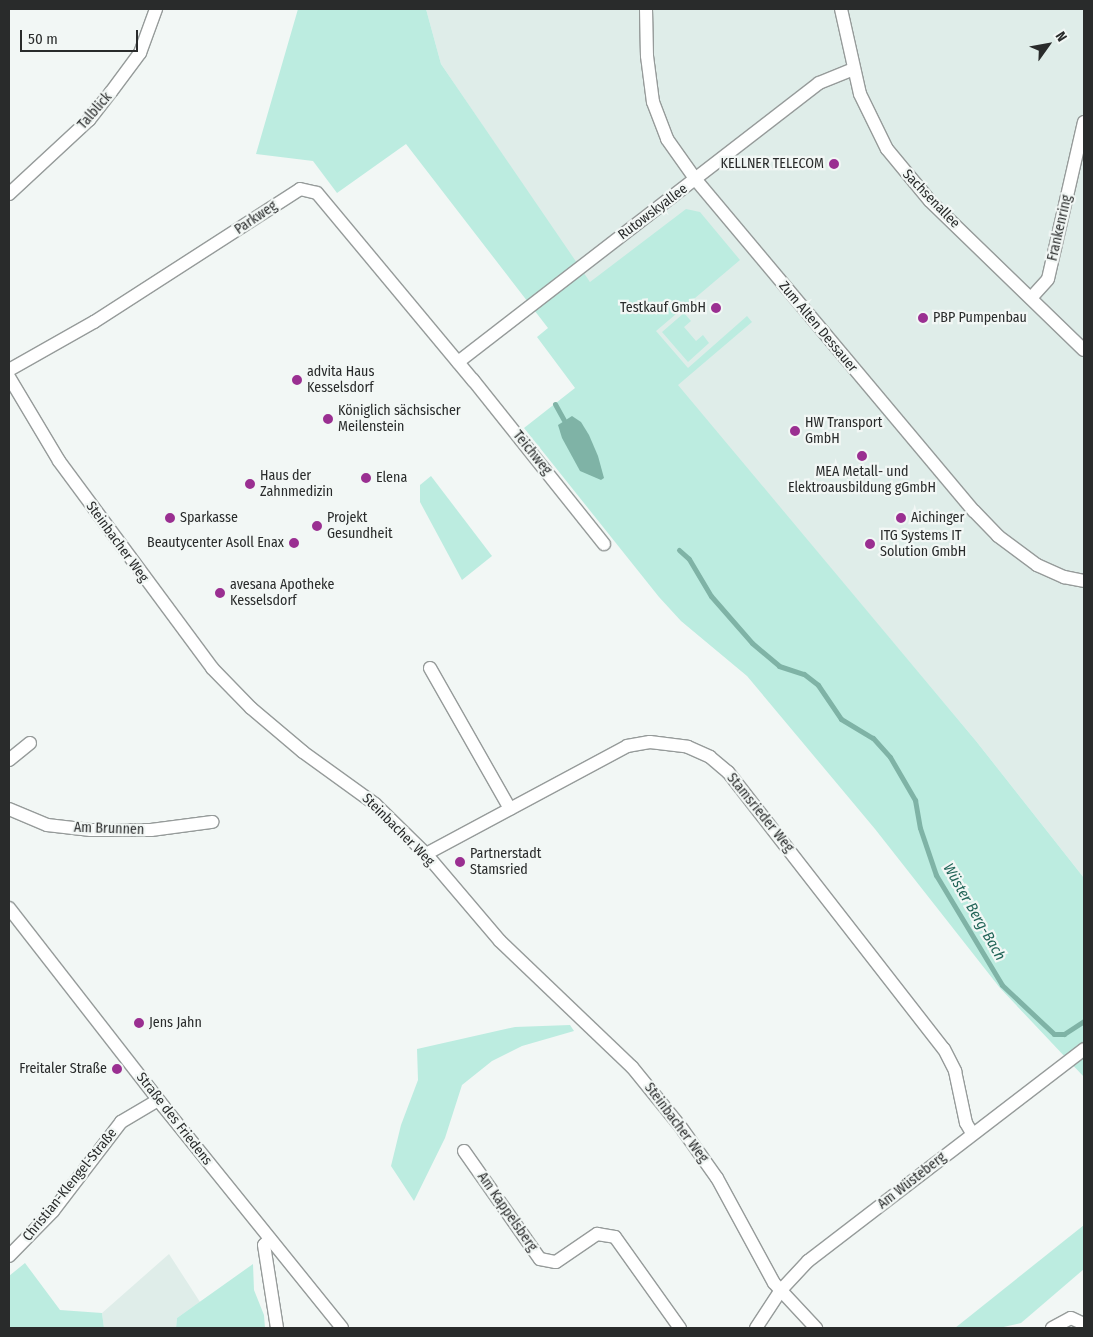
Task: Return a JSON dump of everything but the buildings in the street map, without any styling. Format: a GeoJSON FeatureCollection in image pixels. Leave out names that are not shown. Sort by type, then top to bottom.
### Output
{"type":"FeatureCollection","features":[{"type":"Feature","properties":{"kind":"street","name":"Talblick"},"geometry":{"type":"LineString","coordinates":[[9,194],[89,120],[140,53],[156,9]]}},
{"type":"Feature","properties":{"kind":"street","name":"Zum Alten Dessauer"},"geometry":{"type":"LineString","coordinates":[[646,9],[647,65],[654,102],[667,139],[696,180],[980,517],[1011,547],[1037,565],[1064,578],[1084,581]]}},
{"type":"Feature","properties":{"kind":"street","name":"Sachsenallee"},"geometry":{"type":"LineString","coordinates":[[841,9],[852,70],[873,122],[905,173],[1084,350]]}},
{"type":"Feature","properties":{"kind":"street","name":"Rutowskyallee"},"geometry":{"type":"LineString","coordinates":[[458,362],[696,180],[819,83],[852,70]]}},
{"type":"Feature","properties":{"kind":"street","name":"Frankenring"},"geometry":{"type":"LineString","coordinates":[[1031,298],[1048,279],[1084,122]]}},
{"type":"Feature","properties":{"kind":"street","name":"Parkweg"},"geometry":{"type":"LineString","coordinates":[[9,370],[94,322],[300,189],[317,193],[458,362]]}},
{"type":"Feature","properties":{"kind":"street","name":"Teichweg"},"geometry":{"type":"LineString","coordinates":[[458,362],[604,544]]}},
{"type":"Feature","properties":{"kind":"street","name":"Steinbacher Weg"},"geometry":{"type":"LineString","coordinates":[[9,377],[74,483],[212,668],[251,708],[303,752],[375,804],[426,854],[500,941],[593,1027],[665,1106],[720,1182],[781,1290],[816,1328]]}},
{"type":"Feature","properties":{"kind":"street"},"geometry":{"type":"LineString","coordinates":[[430,668],[510,809]]}},
{"type":"Feature","properties":{"kind":"street","name":"Stamsrieder Weg"},"geometry":{"type":"LineString","coordinates":[[426,854],[627,746],[650,742],[688,747],[710,757],[734,780],[944,1050],[955,1071],[966,1123],[972,1133]]}},
{"type":"Feature","properties":{"kind":"street"},"geometry":{"type":"LineString","coordinates":[[9,760],[30,743]]}},
{"type":"Feature","properties":{"kind":"street","name":"Am Brunnen"},"geometry":{"type":"LineString","coordinates":[[9,810],[48,824],[91,830],[151,830],[212,822]]}},
{"type":"Feature","properties":{"kind":"street","name":"Straße des Friedens"},"geometry":{"type":"LineString","coordinates":[[9,908],[158,1100],[342,1328]]}},
{"type":"Feature","properties":{"kind":"street","name":"Am Wüsteberg"},"geometry":{"type":"LineString","coordinates":[[756,1328],[781,1290],[808,1261],[972,1133],[1084,1049]]}},
{"type":"Feature","properties":{"kind":"street","name":"Christian-Klengel-Straße"},"geometry":{"type":"LineString","coordinates":[[9,1256],[53,1211],[81,1170],[121,1122],[158,1100]]}},
{"type":"Feature","properties":{"kind":"street","name":"Am Kappelsberg"},"geometry":{"type":"LineString","coordinates":[[464,1151],[540,1259],[556,1262],[597,1234],[616,1236],[680,1328]]}},
{"type":"Feature","properties":{"kind":"street"},"geometry":{"type":"LineString","coordinates":[[270,1239],[264,1245],[277,1328]]}},
{"type":"Feature","properties":{"kind":"street"},"geometry":{"type":"LineString","coordinates":[[1052,1328],[1071,1318],[1084,1324]]}},
{"type":"Feature","properties":{"kind":"shaded area"},"geometry":{"type":"Polygon","coordinates":[[[298,9],[426,9],[441,64],[590,282],[686,209],[700,212],[740,260],[656,331],[688,368],[747,316],[752,322],[678,385],[976,741],[1084,878],[1084,1077],[1000,988],[875,829],[747,676],[681,621],[659,597],[524,428],[575,388],[537,337],[548,328],[406,144],[337,193],[313,161],[256,154],[298,9]]]}},
{"type":"Feature","properties":{"kind":"shaded area"},"geometry":{"type":"Polygon","coordinates":[[[426,9],[1084,9],[1084,878],[976,741],[584,275],[441,64],[426,9]]]}},
{"type":"Feature","properties":{"kind":"shaded area"},"geometry":{"type":"Polygon","coordinates":[[[684,313],[691,321],[684,327],[696,341],[703,335],[709,343],[688,362],[662,332],[684,313]]]}},
{"type":"Feature","properties":{"kind":"shaded area"},"geometry":{"type":"Polygon","coordinates":[[[572,416],[581,422],[589,435],[598,456],[604,478],[601,480],[580,471],[562,438],[558,425],[572,416]]]}},
{"type":"Feature","properties":{"kind":"shaded area"},"geometry":{"type":"Polygon","coordinates":[[[431,476],[492,556],[462,580],[420,502],[420,485],[431,476]]]}},
{"type":"Feature","properties":{"kind":"shaded area"},"geometry":{"type":"Polygon","coordinates":[[[570,1025],[574,1031],[522,1046],[492,1061],[462,1085],[445,1138],[414,1201],[391,1166],[401,1125],[418,1080],[417,1049],[515,1027],[570,1025]]]}},
{"type":"Feature","properties":{"kind":"shaded area"},"geometry":{"type":"Polygon","coordinates":[[[1084,1225],[1084,1269],[1021,1323],[999,1328],[955,1328],[1084,1225]]]}},
{"type":"Feature","properties":{"kind":"shaded area"},"geometry":{"type":"Polygon","coordinates":[[[169,1254],[200,1302],[177,1318],[176,1328],[104,1328],[102,1313],[169,1254]]]}},
{"type":"Feature","properties":{"kind":"shaded area"},"geometry":{"type":"Polygon","coordinates":[[[25,1263],[60,1310],[102,1313],[104,1328],[9,1328],[9,1276],[25,1263]]]}},
{"type":"Feature","properties":{"kind":"shaded area"},"geometry":{"type":"Polygon","coordinates":[[[253,1264],[254,1290],[264,1315],[265,1328],[176,1328],[177,1318],[253,1264]]]}},
{"type":"Feature","properties":{"kind":"waterway"},"geometry":{"type":"LineString","coordinates":[[555,404],[564,420]]}},
{"type":"Feature","properties":{"kind":"waterway","name":"Wüster Berg-Bach"},"geometry":{"type":"LineString","coordinates":[[679,550],[689,559],[711,596],[752,643],[779,666],[804,674],[818,685],[841,719],[873,738],[890,757],[915,800],[920,828],[936,875],[1002,985],[1054,1034],[1064,1034],[1084,1021]]}},
{"type":"Feature","properties":{"kind":"place","name":"KELLNER TELECOM"},"geometry":{"type":"Point","coordinates":[834,164]}},
{"type":"Feature","properties":{"kind":"place","name":"Testkauf GmbH"},"geometry":{"type":"Point","coordinates":[716,308]}},
{"type":"Feature","properties":{"kind":"place","name":"PBP Pumpenbau"},"geometry":{"type":"Point","coordinates":[923,318]}},
{"type":"Feature","properties":{"kind":"place","name":"advita Haus Kesselsdorf"},"geometry":{"type":"Point","coordinates":[297,380]}},
{"type":"Feature","properties":{"kind":"place","name":"Königlich sächsischer Meilenstein"},"geometry":{"type":"Point","coordinates":[328,419]}},
{"type":"Feature","properties":{"kind":"place","name":"HW Transport GmbH"},"geometry":{"type":"Point","coordinates":[795,431]}},
{"type":"Feature","properties":{"kind":"place","name":"MEA Metall- und Elektroausbildung gGmbH"},"geometry":{"type":"Point","coordinates":[862,456]}},
{"type":"Feature","properties":{"kind":"place","name":"Elena"},"geometry":{"type":"Point","coordinates":[366,478]}},
{"type":"Feature","properties":{"kind":"place","name":"Haus der Zahnmedizin"},"geometry":{"type":"Point","coordinates":[250,484]}},
{"type":"Feature","properties":{"kind":"place","name":"Sparkasse"},"geometry":{"type":"Point","coordinates":[170,518]}},
{"type":"Feature","properties":{"kind":"place","name":"Aichinger"},"geometry":{"type":"Point","coordinates":[901,518]}},
{"type":"Feature","properties":{"kind":"place","name":"Projekt Gesundheit"},"geometry":{"type":"Point","coordinates":[317,526]}},
{"type":"Feature","properties":{"kind":"place","name":"Beautycenter Asoll Enax"},"geometry":{"type":"Point","coordinates":[294,543]}},
{"type":"Feature","properties":{"kind":"place","name":"ITG Systems IT Solution GmbH"},"geometry":{"type":"Point","coordinates":[870,544]}},
{"type":"Feature","properties":{"kind":"place","name":"avesana Apotheke Kesselsdorf"},"geometry":{"type":"Point","coordinates":[220,593]}},
{"type":"Feature","properties":{"kind":"place","name":"Partnerstadt Stamsried"},"geometry":{"type":"Point","coordinates":[460,862]}},
{"type":"Feature","properties":{"kind":"place","name":"Jens Jahn"},"geometry":{"type":"Point","coordinates":[139,1023]}},
{"type":"Feature","properties":{"kind":"place","name":"Freitaler Straße"},"geometry":{"type":"Point","coordinates":[117,1069]}}]}
